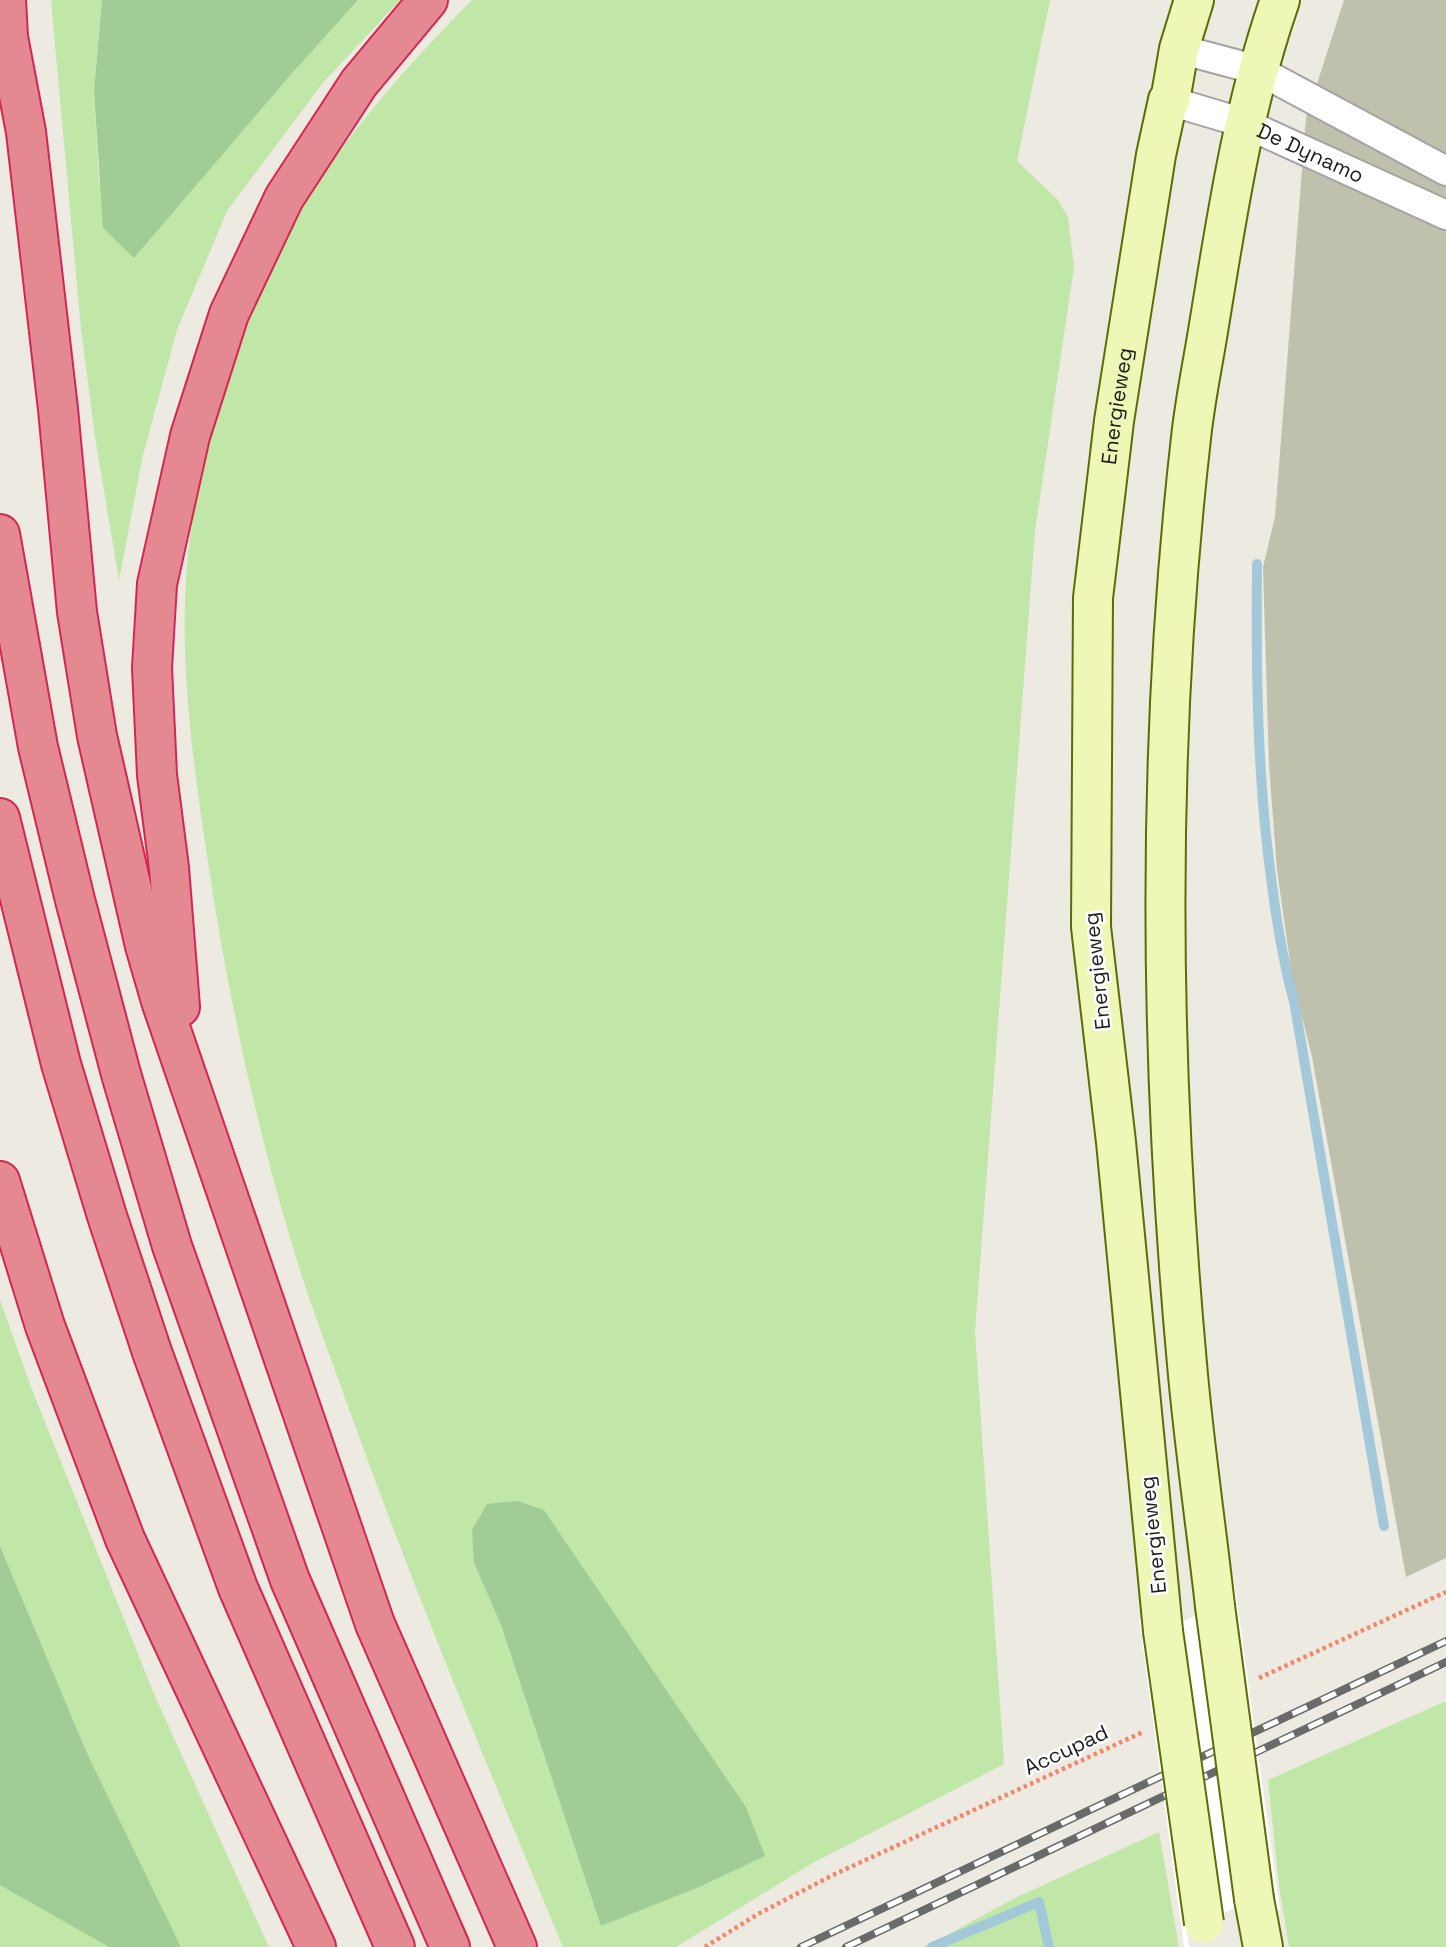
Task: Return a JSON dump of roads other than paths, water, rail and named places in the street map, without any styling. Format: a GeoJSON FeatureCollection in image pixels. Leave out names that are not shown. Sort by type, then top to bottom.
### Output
{"type":"FeatureCollection","features":[{"type":"Feature","properties":{"kind":"highway"},"geometry":{"type":"LineString","coordinates":[[6,0],[8,37],[26,132],[58,409],[77,612],[95,722],[145,946],[161,1001],[375,1624],[517,1947]]}},
{"type":"Feature","properties":{"kind":"highway"},"geometry":{"type":"LineString","coordinates":[[184,1065],[169,868],[157,775],[152,668],[157,584],[172,509],[190,436],[229,314],[284,198],[359,83],[428,0]]}},
{"type":"Feature","properties":{"kind":"highway"},"geometry":{"type":"LineString","coordinates":[[0,534],[38,747],[114,1047],[172,1246],[290,1580],[450,1947]]}},
{"type":"Feature","properties":{"kind":"highway"},"geometry":{"type":"LineString","coordinates":[[0,818],[61,1064],[152,1352],[238,1588],[395,1947]]}},
{"type":"Feature","properties":{"kind":"highway"},"geometry":{"type":"LineString","coordinates":[[0,1181],[45,1326],[125,1539],[316,1947]]}},
{"type":"Feature","properties":{"kind":"main road","name":"Energieweg"},"geometry":{"type":"LineString","coordinates":[[1194,0],[1156,155],[1114,421],[1093,598],[1091,914],[1163,1631],[1206,1935]]}},
{"type":"Feature","properties":{"kind":"main road"},"geometry":{"type":"LineString","coordinates":[[1263,1947],[1254,1899],[1215,1606],[1187,1364],[1168,1090],[1164,922],[1170,688],[1191,436],[1244,123],[1280,0]]}},
{"type":"Feature","properties":{"kind":"street"},"geometry":{"type":"LineString","coordinates":[[1180,49],[1258,70],[1446,171]]}},
{"type":"Feature","properties":{"kind":"street","name":"De Dynamo"},"geometry":{"type":"LineString","coordinates":[[1170,101],[1244,123],[1446,215]]}},
{"type":"Feature","properties":{"kind":"waterway"},"geometry":{"type":"LineString","coordinates":[[1257,564],[1258,724],[1272,885],[1384,1526]]}},
{"type":"Feature","properties":{"kind":"waterway"},"geometry":{"type":"LineString","coordinates":[[932,1947],[1039,1902],[1049,1947]]}},
{"type":"Feature","properties":{"kind":"railway"},"geometry":{"type":"LineString","coordinates":[[801,1947],[1446,1641]]}},
{"type":"Feature","properties":{"kind":"railway"},"geometry":{"type":"LineString","coordinates":[[846,1947],[1446,1662]]}}]}
